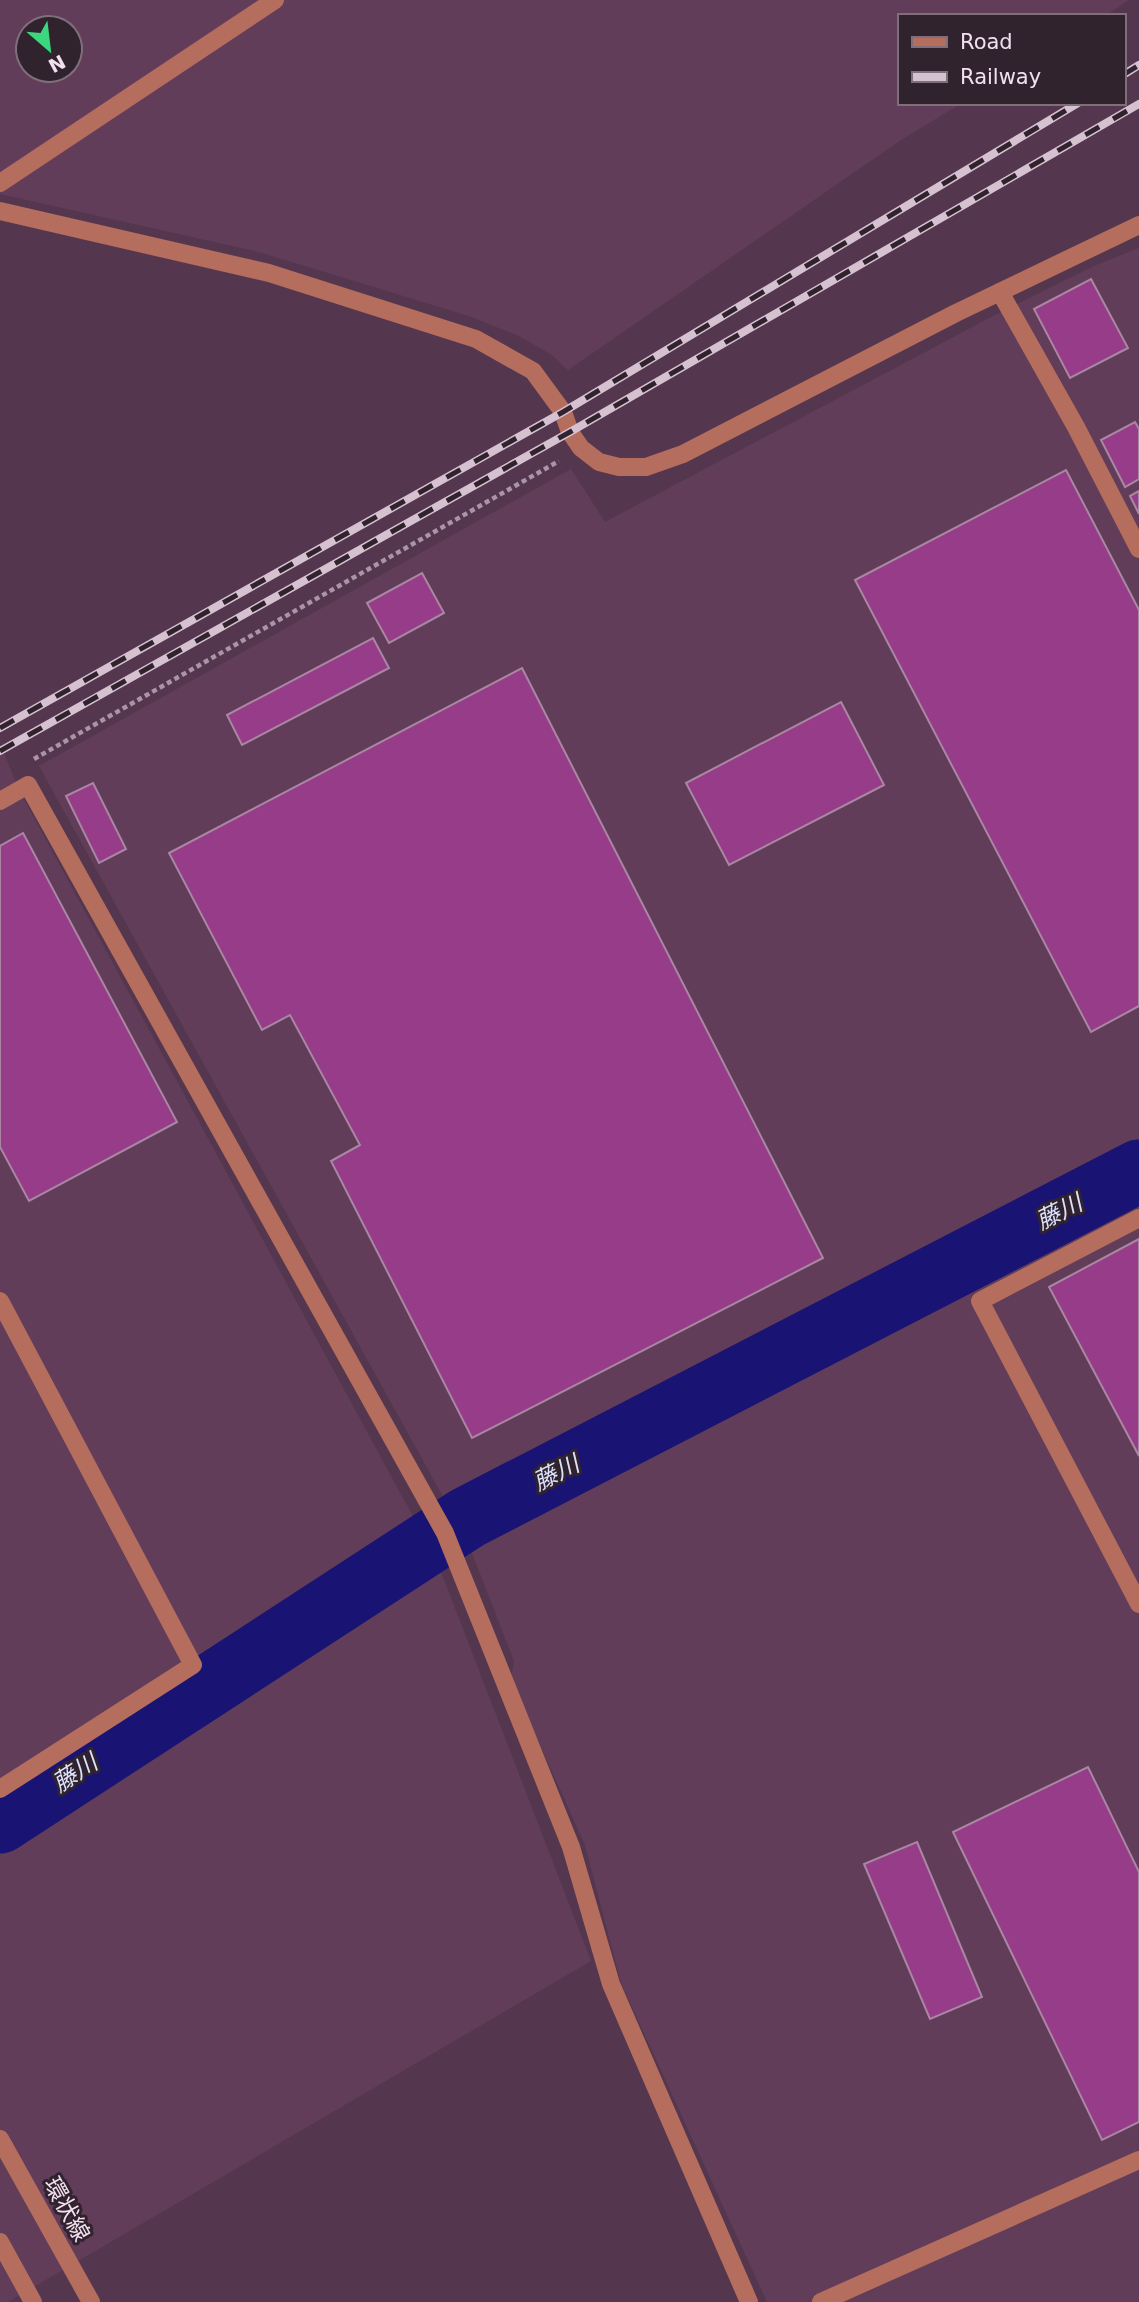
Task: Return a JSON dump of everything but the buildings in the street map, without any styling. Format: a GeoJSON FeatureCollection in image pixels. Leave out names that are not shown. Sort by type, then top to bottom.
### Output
{"type":"FeatureCollection","features":[{"type":"Feature","properties":{"kind":"street"},"geometry":{"type":"LineString","coordinates":[[0,183],[275,0]]}},
{"type":"Feature","properties":{"kind":"street"},"geometry":{"type":"LineString","coordinates":[[0,211],[269,273],[476,339],[533,371],[563,412],[570,432],[581,448],[599,462],[620,467],[646,467],[683,454],[1000,292],[1139,225]]}},
{"type":"Feature","properties":{"kind":"street"},"geometry":{"type":"LineString","coordinates":[[1000,292],[1139,549]]}},
{"type":"Feature","properties":{"kind":"street"},"geometry":{"type":"LineString","coordinates":[[0,801],[28,785],[445,1534],[571,1847],[611,1984],[749,2302]]}},
{"type":"Feature","properties":{"kind":"street"},"geometry":{"type":"LineString","coordinates":[[1139,1218],[980,1301],[1139,1604]]}},
{"type":"Feature","properties":{"kind":"street"},"geometry":{"type":"LineString","coordinates":[[0,1301],[193,1665],[0,1789]]}},
{"type":"Feature","properties":{"kind":"street","name":"環状線"},"geometry":{"type":"LineString","coordinates":[[0,2139],[91,2302]]}},
{"type":"Feature","properties":{"kind":"street"},"geometry":{"type":"LineString","coordinates":[[821,2302],[1139,2160]]}},
{"type":"Feature","properties":{"kind":"street"},"geometry":{"type":"LineString","coordinates":[[0,2242],[33,2302]]}},
{"type":"Feature","properties":{"kind":"path"},"geometry":{"type":"LineString","coordinates":[[28,785],[32,761],[581,448]]}},
{"type":"Feature","properties":{"kind":"shaded area"},"geometry":{"type":"Polygon","coordinates":[[[0,0],[1129,0],[1108,14],[898,14],[898,105],[959,105],[901,140],[568,370],[552,355],[519,336],[469,316],[259,252],[0,194],[0,0]]]}},
{"type":"Feature","properties":{"kind":"shaded area"},"geometry":{"type":"Polygon","coordinates":[[[1139,248],[1139,2302],[767,2302],[621,1983],[585,1845],[511,1680],[514,1661],[467,1540],[39,766],[571,469],[605,522],[993,316],[1094,266],[1139,248]]]}},
{"type":"Feature","properties":{"kind":"shaded area"},"geometry":{"type":"Polygon","coordinates":[[[0,744],[20,792],[436,1559],[591,1961],[8,2302],[0,2302],[0,744]]]}},
{"type":"Feature","properties":{"kind":"waterway","name":"藤川"},"geometry":{"type":"LineString","coordinates":[[0,1822],[467,1518],[1139,1171]]}},
{"type":"Feature","properties":{"kind":"railway"},"geometry":{"type":"LineString","coordinates":[[1125,74],[1139,65]]}},
{"type":"Feature","properties":{"kind":"railway"},"geometry":{"type":"LineString","coordinates":[[0,751],[570,432],[1139,104]]}},
{"type":"Feature","properties":{"kind":"railway"},"geometry":{"type":"LineString","coordinates":[[0,728],[563,412],[1075,105]]}}]}
